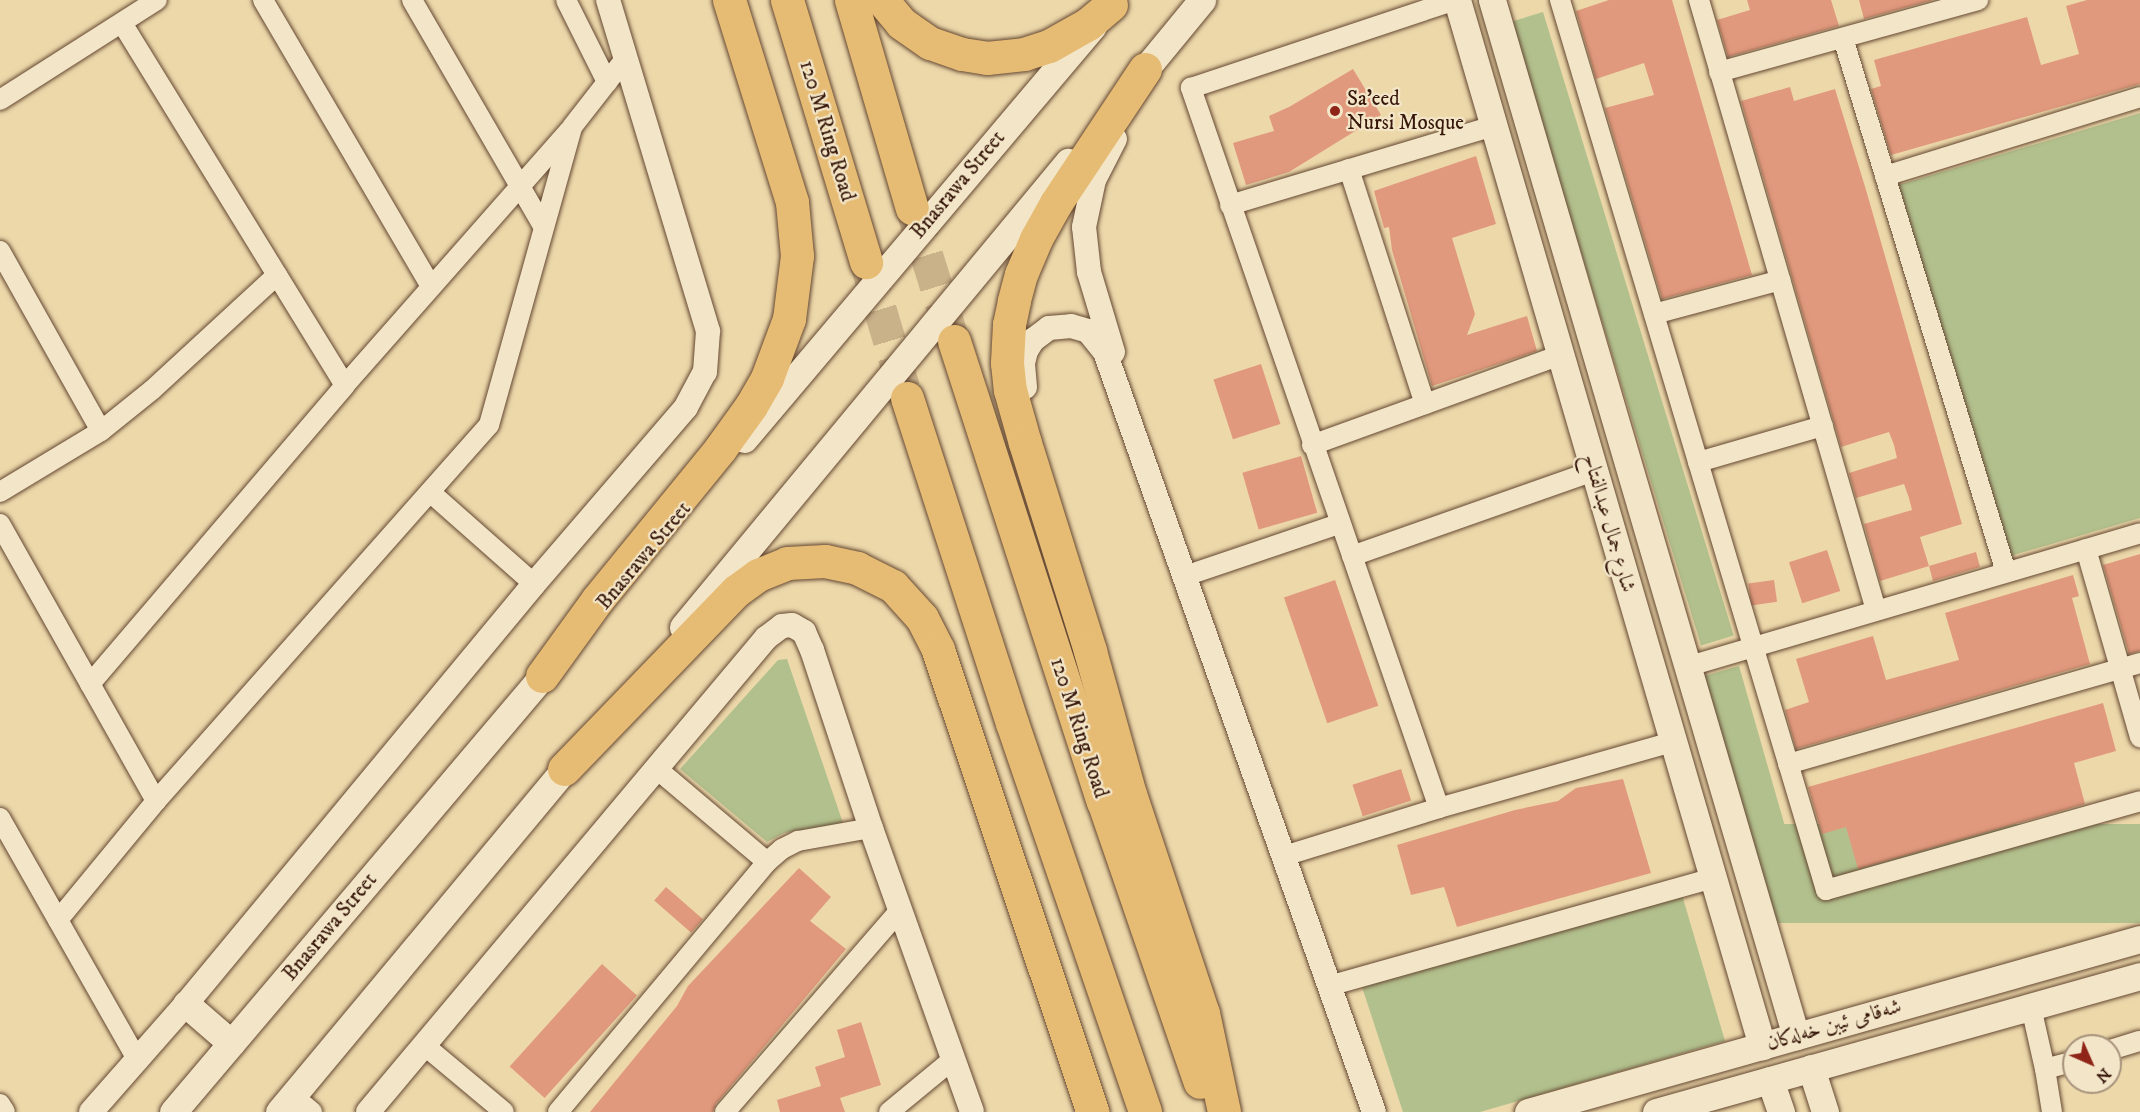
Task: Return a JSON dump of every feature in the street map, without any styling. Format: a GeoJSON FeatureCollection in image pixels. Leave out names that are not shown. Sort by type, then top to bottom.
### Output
{"type":"FeatureCollection","features":[{"type":"Feature","properties":{"kind":"highway"},"geometry":{"type":"LineString","coordinates":[[542,676],[597,600],[720,449],[751,406],[767,378],[789,319],[797,256],[792,202],[729,0]]}},
{"type":"Feature","properties":{"kind":"highway","name":"120 M Ring Road"},"geometry":{"type":"LineString","coordinates":[[787,0],[866,261]]}},
{"type":"Feature","properties":{"kind":"highway"},"geometry":{"type":"LineString","coordinates":[[851,0],[912,208]]}},
{"type":"Feature","properties":{"kind":"highway"},"geometry":{"type":"LineString","coordinates":[[882,0],[902,23],[930,43],[946,50],[987,58],[1024,54],[1049,46],[1088,24],[1113,2]]}},
{"type":"Feature","properties":{"kind":"highway"},"geometry":{"type":"LineString","coordinates":[[1145,69],[1056,202],[1036,239],[1021,274],[1009,324],[1007,363],[1010,390],[1130,794],[1203,1012],[1224,1112]]}},
{"type":"Feature","properties":{"kind":"highway","name":"120 M Ring Road"},"geometry":{"type":"LineString","coordinates":[[954,341],[1107,813],[1211,1112]]}},
{"type":"Feature","properties":{"kind":"highway"},"geometry":{"type":"LineString","coordinates":[[907,398],[1012,723],[1145,1112]]}},
{"type":"Feature","properties":{"kind":"highway"},"geometry":{"type":"LineString","coordinates":[[564,769],[736,591],[758,575],[787,563],[825,561],[858,568],[893,586],[922,618],[938,650],[1093,1112]]}},
{"type":"Feature","properties":{"kind":"main road","name":"شارع جمال عبدالفتاح"},"geometry":{"type":"LineString","coordinates":[[1456,0],[1762,1046]]}},
{"type":"Feature","properties":{"kind":"main road","name":"شارع جمال عبدالفتاح"},"geometry":{"type":"LineString","coordinates":[[1492,0],[1606,396],[1796,1036]]}},
{"type":"Feature","properties":{"kind":"main road"},"geometry":{"type":"LineString","coordinates":[[295,1107],[564,769],[1202,1]]}},
{"type":"Feature","properties":{"kind":"main road","name":"Bnasrawa Street"},"geometry":{"type":"LineString","coordinates":[[173,1112],[1113,2]]}},
{"type":"Feature","properties":{"kind":"main road"},"geometry":{"type":"LineString","coordinates":[[1575,406],[1606,396]]}},
{"type":"Feature","properties":{"kind":"main road","name":"شەقامی ئیبن خەلەکان"},"geometry":{"type":"LineString","coordinates":[[1528,1112],[2140,939]]}},
{"type":"Feature","properties":{"kind":"main road","name":"شەقامی ئیبن خەلەکان"},"geometry":{"type":"LineString","coordinates":[[1656,1112],[2140,976]]}},
{"type":"Feature","properties":{"kind":"main road"},"geometry":{"type":"LineString","coordinates":[[186,1004],[231,1043]]}},
{"type":"Feature","properties":{"kind":"main road"},"geometry":{"type":"LineString","coordinates":[[1811,1068],[1825,1112]]}},
{"type":"Feature","properties":{"kind":"main road"},"geometry":{"type":"LineString","coordinates":[[1770,1080],[1781,1112]]}},
{"type":"Feature","properties":{"kind":"street"},"geometry":{"type":"LineString","coordinates":[[0,100],[157,0]]}},
{"type":"Feature","properties":{"kind":"street"},"geometry":{"type":"LineString","coordinates":[[263,0],[431,286]]}},
{"type":"Feature","properties":{"kind":"street"},"geometry":{"type":"LineString","coordinates":[[412,0],[543,226]]}},
{"type":"Feature","properties":{"kind":"street"},"geometry":{"type":"LineString","coordinates":[[566,0],[608,82]]}},
{"type":"Feature","properties":{"kind":"street"},"geometry":{"type":"LineString","coordinates":[[91,1112],[186,1004],[534,584],[686,407],[705,372],[708,331],[608,0]]}},
{"type":"Feature","properties":{"kind":"street"},"geometry":{"type":"LineString","coordinates":[[1439,808],[1339,524],[1191,88],[1456,0]]}},
{"type":"Feature","properties":{"kind":"street"},"geometry":{"type":"LineString","coordinates":[[1560,0],[1826,890],[2140,801]]}},
{"type":"Feature","properties":{"kind":"street"},"geometry":{"type":"LineString","coordinates":[[1699,0],[1876,610]]}},
{"type":"Feature","properties":{"kind":"street"},"geometry":{"type":"LineString","coordinates":[[1719,72],[1978,0]]}},
{"type":"Feature","properties":{"kind":"street"},"geometry":{"type":"LineString","coordinates":[[1139,444],[1089,272],[1084,245],[1087,203],[1107,151],[1202,1]]}},
{"type":"Feature","properties":{"kind":"street"},"geometry":{"type":"LineString","coordinates":[[122,23],[345,385]]}},
{"type":"Feature","properties":{"kind":"street"},"geometry":{"type":"LineString","coordinates":[[1843,38],[2006,572]]}},
{"type":"Feature","properties":{"kind":"street"},"geometry":{"type":"LineString","coordinates":[[90,684],[345,385],[573,127],[626,58]]}},
{"type":"Feature","properties":{"kind":"street"},"geometry":{"type":"LineString","coordinates":[[1885,176],[2140,97]]}},
{"type":"Feature","properties":{"kind":"street"},"geometry":{"type":"LineString","coordinates":[[1230,205],[1493,126]]}},
{"type":"Feature","properties":{"kind":"street"},"geometry":{"type":"LineString","coordinates":[[58,920],[156,801],[489,425],[543,226],[573,127]]}},
{"type":"Feature","properties":{"kind":"street"},"geometry":{"type":"LineString","coordinates":[[1349,169],[1425,404]]}},
{"type":"Feature","properties":{"kind":"street"},"geometry":{"type":"LineString","coordinates":[[0,251],[101,430]]}},
{"type":"Feature","properties":{"kind":"street"},"geometry":{"type":"LineString","coordinates":[[0,492],[101,430],[152,390],[277,275]]}},
{"type":"Feature","properties":{"kind":"street"},"geometry":{"type":"LineString","coordinates":[[1654,314],[1781,280]]}},
{"type":"Feature","properties":{"kind":"street"},"geometry":{"type":"LineString","coordinates":[[1061,556],[1024,378],[1024,356],[1033,340],[1049,328],[1064,326],[1088,331],[1096,338],[1105,352],[1374,1112]]}},
{"type":"Feature","properties":{"kind":"street"},"geometry":{"type":"LineString","coordinates":[[1312,445],[1560,355]]}},
{"type":"Feature","properties":{"kind":"street"},"geometry":{"type":"LineString","coordinates":[[1698,462],[1823,426]]}},
{"type":"Feature","properties":{"kind":"street"},"geometry":{"type":"LineString","coordinates":[[1352,556],[1594,471]]}},
{"type":"Feature","properties":{"kind":"street"},"geometry":{"type":"LineString","coordinates":[[430,492],[534,584]]}},
{"type":"Feature","properties":{"kind":"street"},"geometry":{"type":"LineString","coordinates":[[0,524],[156,801]]}},
{"type":"Feature","properties":{"kind":"street"},"geometry":{"type":"LineString","coordinates":[[1185,576],[1339,524]]}},
{"type":"Feature","properties":{"kind":"street"},"geometry":{"type":"LineString","coordinates":[[1686,667],[2140,533]]}},
{"type":"Feature","properties":{"kind":"street"},"geometry":{"type":"LineString","coordinates":[[2086,549],[2140,737]]}},
{"type":"Feature","properties":{"kind":"street"},"geometry":{"type":"LineString","coordinates":[[368,1112],[766,639],[782,626],[792,625],[804,632],[812,650],[871,828],[972,1112]]}},
{"type":"Feature","properties":{"kind":"street"},"geometry":{"type":"LineString","coordinates":[[1788,764],[2140,663]]}},
{"type":"Feature","properties":{"kind":"street"},"geometry":{"type":"LineString","coordinates":[[1284,856],[1439,808],[1673,742]]}},
{"type":"Feature","properties":{"kind":"street"},"geometry":{"type":"LineString","coordinates":[[657,769],[768,862]]}},
{"type":"Feature","properties":{"kind":"street"},"geometry":{"type":"LineString","coordinates":[[0,818],[137,1059]]}},
{"type":"Feature","properties":{"kind":"street"},"geometry":{"type":"LineString","coordinates":[[558,1112],[768,862],[782,849],[798,841],[871,828]]}},
{"type":"Feature","properties":{"kind":"street"},"geometry":{"type":"LineString","coordinates":[[1329,986],[1713,878]]}},
{"type":"Feature","properties":{"kind":"street"},"geometry":{"type":"LineString","coordinates":[[725,1112],[900,910]]}},
{"type":"Feature","properties":{"kind":"street"},"geometry":{"type":"LineString","coordinates":[[2031,1006],[2052,1112]]}},
{"type":"Feature","properties":{"kind":"street"},"geometry":{"type":"LineString","coordinates":[[2122,1046],[2140,1041]]}},
{"type":"Feature","properties":{"kind":"street"},"geometry":{"type":"LineString","coordinates":[[424,1045],[504,1112]]}},
{"type":"Feature","properties":{"kind":"street"},"geometry":{"type":"LineString","coordinates":[[889,1112],[952,1060]]}},
{"type":"Feature","properties":{"kind":"street"},"geometry":{"type":"LineString","coordinates":[[2045,1069],[2062,1064]]}},
{"type":"Feature","properties":{"kind":"street"},"geometry":{"type":"LineString","coordinates":[[0,1104],[5,1112]]}},
{"type":"Feature","properties":{"kind":"green space"},"geometry":{"type":"Polygon","coordinates":[[[1543,12],[1734,636],[1701,645],[1510,22],[1543,12]]]}},
{"type":"Feature","properties":{"kind":"green space"},"geometry":{"type":"Polygon","coordinates":[[[2140,113],[2140,518],[2007,557],[1898,185],[2140,113]]]}},
{"type":"Feature","properties":{"kind":"green space"},"geometry":{"type":"Polygon","coordinates":[[[787,659],[843,823],[784,833],[767,842],[680,769],[778,660],[787,659]]]}},
{"type":"Feature","properties":{"kind":"green space"},"geometry":{"type":"Polygon","coordinates":[[[1739,666],[1803,891],[1766,902],[1702,677],[1739,666]]]}},
{"type":"Feature","properties":{"kind":"green space"},"geometry":{"type":"Polygon","coordinates":[[[1761,824],[2140,824],[2140,923],[1761,923],[1761,824]]]}},
{"type":"Feature","properties":{"kind":"green space"},"geometry":{"type":"Polygon","coordinates":[[[1682,895],[1725,1041],[1480,1112],[1403,1112],[1362,987],[1682,895]]]}},
{"type":"Feature","properties":{"kind":"building"},"geometry":{"type":"Polygon","coordinates":[[[1609,0],[1672,0],[1752,275],[1662,299],[1605,108],[1654,95],[1644,63],[1596,79],[1576,11],[1609,0]]]}},
{"type":"Feature","properties":{"kind":"building"},"geometry":{"type":"Polygon","coordinates":[[[1747,0],[1831,0],[1839,26],[1728,57],[1717,20],[1750,10],[1747,0]]]}},
{"type":"Feature","properties":{"kind":"building"},"geometry":{"type":"Polygon","coordinates":[[[1859,0],[1933,0],[1864,19],[1859,0]]]}},
{"type":"Feature","properties":{"kind":"building"},"geometry":{"type":"Polygon","coordinates":[[[2087,0],[2140,0],[2140,84],[1891,155],[1871,89],[1881,86],[1874,60],[2027,17],[2041,65],[2079,54],[2066,6],[2087,0]]]}},
{"type":"Feature","properties":{"kind":"building"},"geometry":{"type":"Polygon","coordinates":[[[1353,69],[1381,115],[1289,172],[1246,185],[1233,143],[1274,131],[1269,116],[1289,107],[1353,69]]]}},
{"type":"Feature","properties":{"kind":"building"},"geometry":{"type":"Polygon","coordinates":[[[1790,87],[1794,101],[1835,89],[1962,524],[1920,537],[1929,566],[1880,581],[1864,524],[1912,510],[1909,498],[1904,484],[1856,498],[1849,473],[1897,458],[1894,445],[1889,432],[1841,447],[1741,101],[1790,87]]]}},
{"type":"Feature","properties":{"kind":"building"},"geometry":{"type":"Polygon","coordinates":[[[1476,156],[1496,224],[1452,238],[1475,314],[1467,335],[1527,316],[1537,351],[1432,386],[1392,250],[1389,227],[1384,228],[1374,191],[1476,156]]]}},
{"type":"Feature","properties":{"kind":"building"},"geometry":{"type":"Polygon","coordinates":[[[1261,364],[1280,424],[1233,439],[1213,379],[1261,364]]]}},
{"type":"Feature","properties":{"kind":"building"},"geometry":{"type":"Polygon","coordinates":[[[1301,456],[1317,513],[1259,530],[1242,473],[1301,456]]]}},
{"type":"Feature","properties":{"kind":"building"},"geometry":{"type":"Polygon","coordinates":[[[1827,550],[1840,591],[1802,603],[1789,562],[1827,550]]]}},
{"type":"Feature","properties":{"kind":"building"},"geometry":{"type":"Polygon","coordinates":[[[1976,552],[1980,567],[1933,581],[1929,566],[1976,552]]]}},
{"type":"Feature","properties":{"kind":"building"},"geometry":{"type":"Polygon","coordinates":[[[2140,554],[2140,651],[2129,654],[2103,565],[2140,554]]]}},
{"type":"Feature","properties":{"kind":"building"},"geometry":{"type":"Polygon","coordinates":[[[2073,575],[2079,596],[2072,598],[2090,664],[1796,749],[1785,710],[1809,702],[1796,659],[1873,636],[1886,680],[1959,660],[1945,613],[2073,575]]]}},
{"type":"Feature","properties":{"kind":"building"},"geometry":{"type":"Polygon","coordinates":[[[1335,580],[1378,706],[1327,723],[1284,598],[1335,580]]]}},
{"type":"Feature","properties":{"kind":"building"},"geometry":{"type":"Polygon","coordinates":[[[1774,580],[1777,602],[1751,605],[1748,584],[1774,580]]]}},
{"type":"Feature","properties":{"kind":"building"},"geometry":{"type":"Polygon","coordinates":[[[2103,703],[2116,751],[2074,763],[2085,804],[1858,869],[1846,827],[1822,834],[1808,787],[2103,703]]]}},
{"type":"Feature","properties":{"kind":"building"},"geometry":{"type":"Polygon","coordinates":[[[1401,769],[1411,800],[1363,816],[1352,785],[1401,769]]]}},
{"type":"Feature","properties":{"kind":"building"},"geometry":{"type":"Polygon","coordinates":[[[1623,779],[1651,873],[1457,927],[1444,887],[1411,895],[1397,845],[1515,810],[1558,801],[1576,788],[1623,779]]]}},
{"type":"Feature","properties":{"kind":"building"},"geometry":{"type":"Polygon","coordinates":[[[799,868],[831,897],[810,921],[846,949],[716,1104],[713,1112],[590,1112],[677,1006],[688,986],[799,868]]]}},
{"type":"Feature","properties":{"kind":"building"},"geometry":{"type":"Polygon","coordinates":[[[666,887],[703,919],[691,933],[654,901],[666,887]]]}},
{"type":"Feature","properties":{"kind":"building"},"geometry":{"type":"Polygon","coordinates":[[[602,964],[637,995],[545,1098],[510,1067],[602,964]]]}},
{"type":"Feature","properties":{"kind":"building"},"geometry":{"type":"Polygon","coordinates":[[[861,1022],[881,1085],[840,1098],[845,1112],[780,1112],[777,1100],[821,1086],[815,1067],[845,1057],[837,1030],[861,1022]]]}},
{"type":"Feature","properties":{"kind":"tunnel"},"geometry":{"type":"LineString","coordinates":[[912,208],[953,340]]}},
{"type":"Feature","properties":{"kind":"tunnel"},"geometry":{"type":"LineString","coordinates":[[866,262],[906,395]]}},
{"type":"Feature","properties":{"kind":"place","name":"Sa'eed Nursi Mosque"},"geometry":{"type":"Point","coordinates":[1335,111]}}]}
